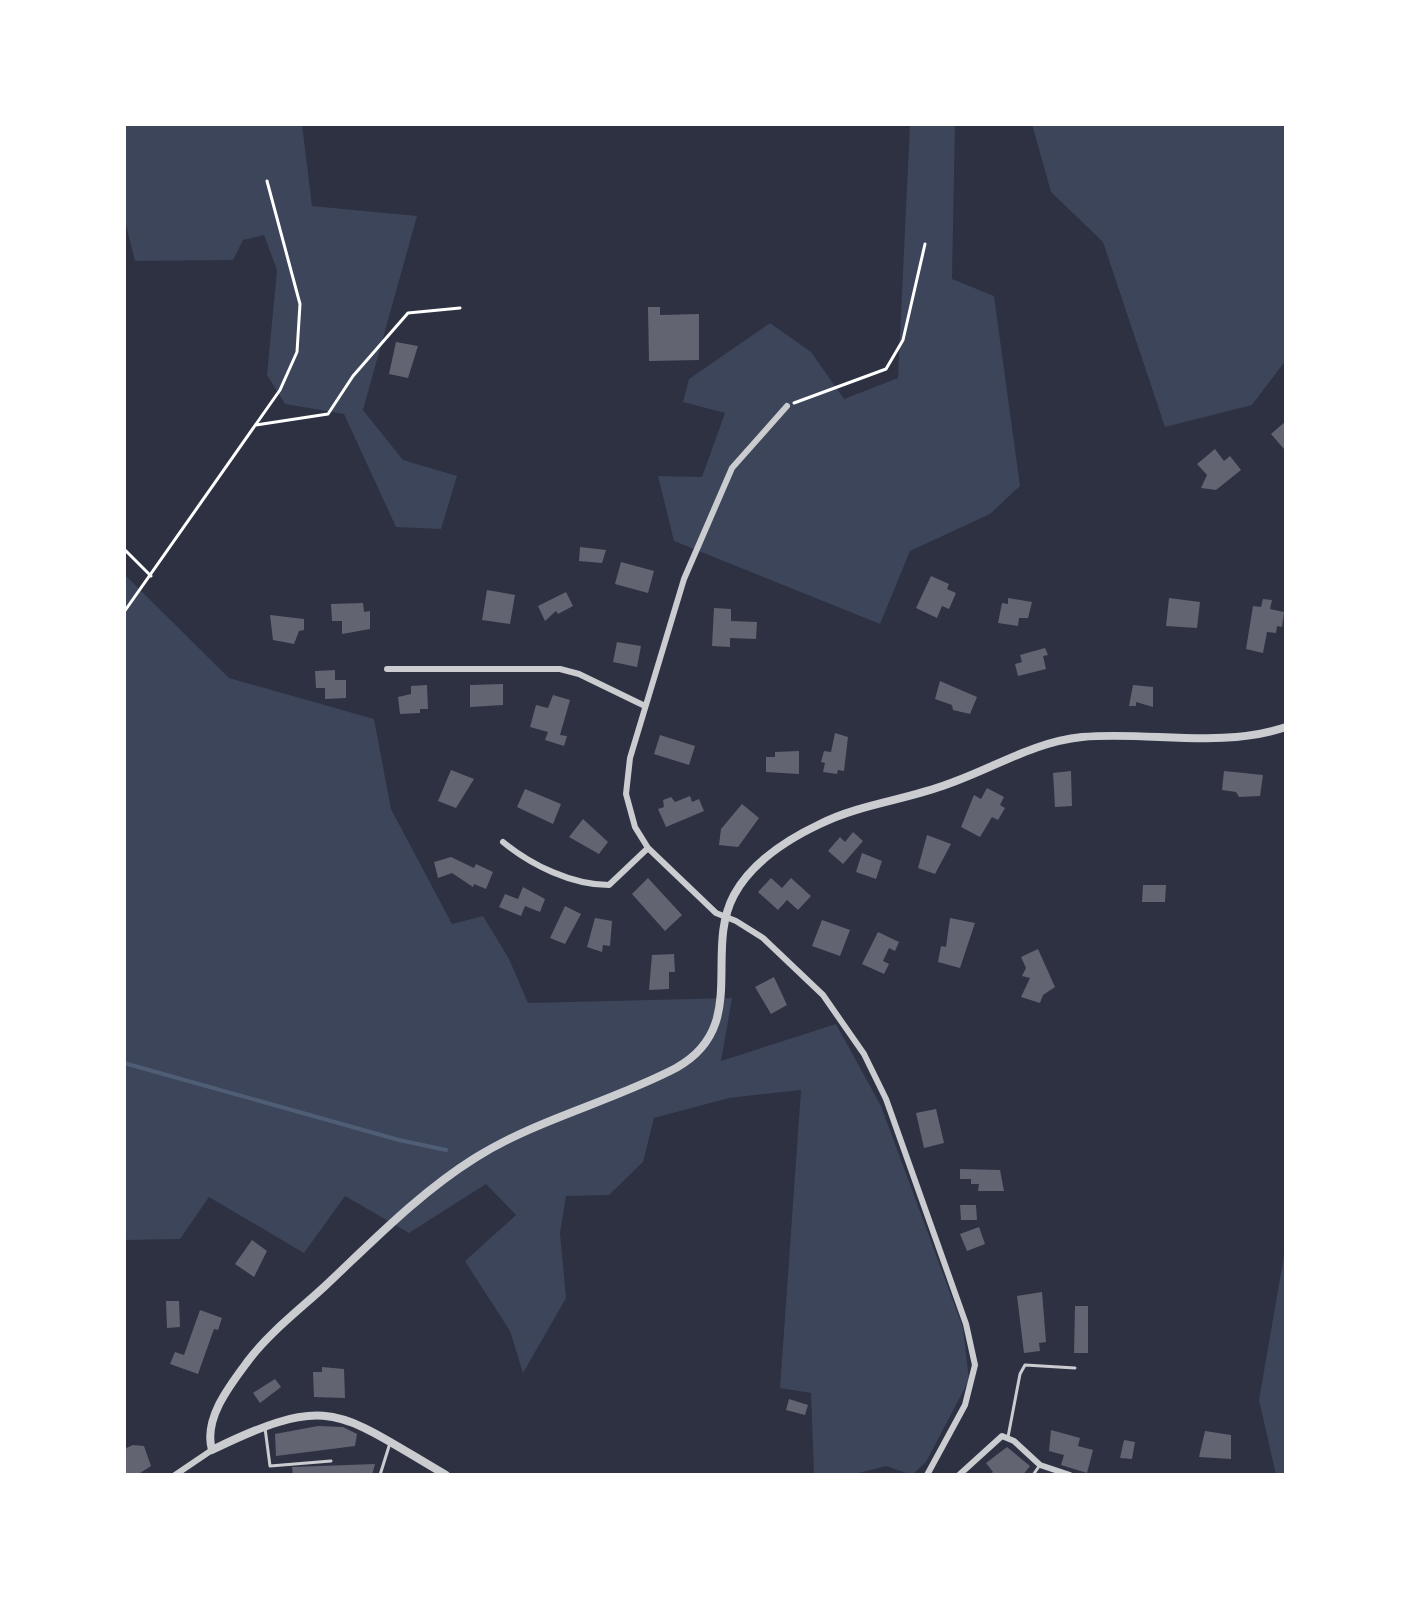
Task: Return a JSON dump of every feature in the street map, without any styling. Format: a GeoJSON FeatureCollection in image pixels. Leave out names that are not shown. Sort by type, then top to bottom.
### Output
{"type":"FeatureCollection","features":[{"type":"Feature","properties":{"kind":"street"},"geometry":{"type":"LineString","coordinates":[[787,406],[732,468],[684,579],[630,758],[626,794],[635,827],[648,848],[716,913],[763,938],[823,995],[864,1054],[886,1099],[966,1324],[975,1365],[965,1405],[927,1475]]}},
{"type":"Feature","properties":{"kind":"street"},"geometry":{"type":"LineString","coordinates":[[387,669],[560,669],[579,674],[645,706]]}},
{"type":"Feature","properties":{"kind":"street"},"geometry":{"type":"LineString","coordinates":[[212,1450],[211,1425],[218,1407],[249,1359],[431,1190],[487,1152],[520,1135],[646,1083],[681,1065],[704,1045],[717,1022],[722,996],[726,917],[732,898],[747,874],[794,837],[861,808],[951,783],[1020,751],[1079,737],[1242,738],[1286,727]]}},
{"type":"Feature","properties":{"kind":"street"},"geometry":{"type":"LineString","coordinates":[[503,842],[525,860],[590,885],[609,885],[648,848]]}},
{"type":"Feature","properties":{"kind":"street"},"geometry":{"type":"LineString","coordinates":[[175,1475],[212,1450],[264,1425],[314,1413],[353,1421],[446,1475]]}},
{"type":"Feature","properties":{"kind":"street"},"geometry":{"type":"LineString","coordinates":[[959,1475],[996,1439],[1008,1437],[1040,1465],[1070,1475]]}},
{"type":"Feature","properties":{"kind":"lane"},"geometry":{"type":"LineString","coordinates":[[1008,1437],[1020,1374],[1025,1365],[1075,1368]]}},
{"type":"Feature","properties":{"kind":"lane"},"geometry":{"type":"LineString","coordinates":[[264,1425],[270,1466],[331,1461]]}},
{"type":"Feature","properties":{"kind":"lane"},"geometry":{"type":"LineString","coordinates":[[380,1475],[390,1443]]}},
{"type":"Feature","properties":{"kind":"lane"},"geometry":{"type":"LineString","coordinates":[[1033,1475],[1040,1465]]}},
{"type":"Feature","properties":{"kind":"path"},"geometry":{"type":"LineString","coordinates":[[124,612],[280,390],[297,352],[300,304],[267,181]]}},
{"type":"Feature","properties":{"kind":"path"},"geometry":{"type":"LineString","coordinates":[[787,406],[886,369],[903,340],[925,244]]}},
{"type":"Feature","properties":{"kind":"path"},"geometry":{"type":"LineString","coordinates":[[256,425],[328,414],[353,376],[408,313],[460,308]]}},
{"type":"Feature","properties":{"kind":"path"},"geometry":{"type":"LineString","coordinates":[[124,549],[151,576]]}},
{"type":"Feature","properties":{"kind":"shaded area"},"geometry":{"type":"Polygon","coordinates":[[[124,124],[302,124],[312,206],[417,216],[363,410],[403,460],[457,476],[441,529],[396,527],[344,414],[285,404],[267,375],[277,270],[264,235],[243,240],[233,260],[135,261],[124,217],[124,124]]]}},
{"type":"Feature","properties":{"kind":"shaded area"},"geometry":{"type":"Polygon","coordinates":[[[910,124],[955,124],[952,279],[994,296],[1020,486],[990,514],[910,551],[880,624],[674,541],[658,476],[702,477],[725,413],[683,402],[689,379],[770,323],[811,352],[844,399],[898,378],[910,124]]]}},
{"type":"Feature","properties":{"kind":"shaded area"},"geometry":{"type":"Polygon","coordinates":[[[1032,124],[1286,124],[1286,360],[1252,405],[1165,427],[1103,242],[1051,192],[1032,124]]]}},
{"type":"Feature","properties":{"kind":"shaded area"},"geometry":{"type":"Polygon","coordinates":[[[124,574],[229,678],[374,719],[391,809],[452,924],[483,916],[509,959],[528,1003],[732,998],[721,1061],[836,1024],[881,1106],[963,1328],[969,1380],[926,1462],[912,1475],[886,1466],[851,1475],[814,1475],[811,1393],[780,1388],[801,1090],[729,1098],[654,1118],[643,1162],[609,1195],[566,1196],[560,1233],[566,1298],[523,1373],[510,1331],[465,1261],[516,1215],[486,1184],[409,1233],[345,1196],[304,1253],[209,1197],[180,1239],[124,1240],[124,574]]]}},
{"type":"Feature","properties":{"kind":"shaded area"},"geometry":{"type":"Polygon","coordinates":[[[1286,1244],[1286,1475],[1276,1475],[1259,1400],[1286,1244]]]}},
{"type":"Feature","properties":{"kind":"building"},"geometry":{"type":"Polygon","coordinates":[[[648,307],[660,307],[660,315],[699,314],[699,360],[649,361],[648,307]]]}},
{"type":"Feature","properties":{"kind":"building"},"geometry":{"type":"Polygon","coordinates":[[[396,342],[418,346],[408,378],[389,374],[396,342]]]}},
{"type":"Feature","properties":{"kind":"building"},"geometry":{"type":"Polygon","coordinates":[[[1286,421],[1286,447],[1284,449],[1271,434],[1286,421]]]}},
{"type":"Feature","properties":{"kind":"building"},"geometry":{"type":"Polygon","coordinates":[[[1215,449],[1224,461],[1230,456],[1241,470],[1216,490],[1201,488],[1207,475],[1197,464],[1215,449]]]}},
{"type":"Feature","properties":{"kind":"building"},"geometry":{"type":"Polygon","coordinates":[[[580,547],[606,550],[602,563],[579,561],[580,547]]]}},
{"type":"Feature","properties":{"kind":"building"},"geometry":{"type":"Polygon","coordinates":[[[621,562],[654,571],[648,593],[615,584],[621,562]]]}},
{"type":"Feature","properties":{"kind":"building"},"geometry":{"type":"Polygon","coordinates":[[[931,576],[949,584],[947,589],[956,593],[949,609],[942,606],[937,618],[916,608],[931,576]]]}},
{"type":"Feature","properties":{"kind":"building"},"geometry":{"type":"Polygon","coordinates":[[[487,590],[515,595],[510,624],[482,620],[487,590]]]}},
{"type":"Feature","properties":{"kind":"building"},"geometry":{"type":"Polygon","coordinates":[[[566,592],[573,606],[558,614],[556,611],[545,621],[538,606],[566,592]]]}},
{"type":"Feature","properties":{"kind":"building"},"geometry":{"type":"Polygon","coordinates":[[[1008,598],[1032,602],[1028,618],[1019,618],[1018,626],[998,623],[1002,603],[1008,604],[1008,598]]]}},
{"type":"Feature","properties":{"kind":"building"},"geometry":{"type":"Polygon","coordinates":[[[1169,598],[1200,602],[1197,628],[1166,626],[1169,598]]]}},
{"type":"Feature","properties":{"kind":"building"},"geometry":{"type":"Polygon","coordinates":[[[1263,599],[1272,600],[1270,609],[1284,612],[1282,627],[1277,626],[1276,633],[1267,632],[1263,653],[1246,649],[1253,606],[1261,607],[1263,599]]]}},
{"type":"Feature","properties":{"kind":"building"},"geometry":{"type":"Polygon","coordinates":[[[363,603],[364,612],[370,611],[370,629],[342,634],[342,621],[332,621],[331,604],[363,603]]]}},
{"type":"Feature","properties":{"kind":"building"},"geometry":{"type":"Polygon","coordinates":[[[714,608],[731,609],[731,621],[757,622],[756,639],[730,638],[730,647],[712,646],[714,608]]]}},
{"type":"Feature","properties":{"kind":"building"},"geometry":{"type":"Polygon","coordinates":[[[270,615],[304,619],[304,630],[299,631],[294,644],[273,640],[270,615]]]}},
{"type":"Feature","properties":{"kind":"building"},"geometry":{"type":"Polygon","coordinates":[[[617,642],[641,646],[637,667],[613,662],[617,642]]]}},
{"type":"Feature","properties":{"kind":"building"},"geometry":{"type":"Polygon","coordinates":[[[1045,648],[1048,655],[1043,656],[1046,669],[1018,676],[1015,664],[1022,662],[1020,655],[1045,648]]]}},
{"type":"Feature","properties":{"kind":"building"},"geometry":{"type":"Polygon","coordinates":[[[335,670],[335,680],[346,680],[346,698],[325,699],[325,688],[316,688],[315,671],[335,670]]]}},
{"type":"Feature","properties":{"kind":"building"},"geometry":{"type":"Polygon","coordinates":[[[940,681],[977,697],[970,714],[953,710],[952,705],[935,699],[940,681]]]}},
{"type":"Feature","properties":{"kind":"building"},"geometry":{"type":"Polygon","coordinates":[[[503,684],[503,705],[470,707],[470,685],[503,684]]]}},
{"type":"Feature","properties":{"kind":"building"},"geometry":{"type":"Polygon","coordinates":[[[427,685],[428,709],[420,709],[420,713],[400,714],[398,697],[411,694],[411,686],[427,685]]]}},
{"type":"Feature","properties":{"kind":"building"},"geometry":{"type":"Polygon","coordinates":[[[1133,685],[1153,687],[1153,707],[1136,702],[1136,706],[1129,706],[1133,685]]]}},
{"type":"Feature","properties":{"kind":"building"},"geometry":{"type":"Polygon","coordinates":[[[553,695],[570,700],[560,735],[567,736],[564,746],[545,740],[548,732],[530,727],[536,705],[548,708],[553,695]]]}},
{"type":"Feature","properties":{"kind":"building"},"geometry":{"type":"Polygon","coordinates":[[[835,733],[848,737],[844,771],[838,770],[837,774],[823,772],[825,763],[821,762],[824,751],[831,752],[835,733]]]}},
{"type":"Feature","properties":{"kind":"building"},"geometry":{"type":"Polygon","coordinates":[[[660,735],[695,746],[689,765],[654,754],[660,735]]]}},
{"type":"Feature","properties":{"kind":"building"},"geometry":{"type":"Polygon","coordinates":[[[799,751],[799,774],[766,772],[766,757],[775,757],[775,752],[799,751]]]}},
{"type":"Feature","properties":{"kind":"building"},"geometry":{"type":"Polygon","coordinates":[[[451,770],[474,779],[456,808],[438,801],[451,770]]]}},
{"type":"Feature","properties":{"kind":"building"},"geometry":{"type":"Polygon","coordinates":[[[1071,771],[1072,806],[1055,807],[1053,773],[1071,771]]]}},
{"type":"Feature","properties":{"kind":"building"},"geometry":{"type":"Polygon","coordinates":[[[1224,771],[1263,775],[1260,796],[1239,797],[1236,792],[1222,790],[1224,771]]]}},
{"type":"Feature","properties":{"kind":"building"},"geometry":{"type":"Polygon","coordinates":[[[987,788],[1004,797],[1000,805],[1005,808],[998,820],[992,817],[980,837],[961,827],[974,795],[981,799],[987,788]]]}},
{"type":"Feature","properties":{"kind":"building"},"geometry":{"type":"Polygon","coordinates":[[[525,789],[561,804],[553,824],[517,807],[525,789]]]}},
{"type":"Feature","properties":{"kind":"building"},"geometry":{"type":"Polygon","coordinates":[[[690,796],[692,802],[699,799],[704,811],[666,827],[658,809],[664,807],[663,800],[671,797],[675,802],[690,796]]]}},
{"type":"Feature","properties":{"kind":"building"},"geometry":{"type":"Polygon","coordinates":[[[742,804],[759,818],[738,847],[719,845],[721,829],[742,804]]]}},
{"type":"Feature","properties":{"kind":"building"},"geometry":{"type":"Polygon","coordinates":[[[583,819],[608,842],[599,854],[569,837],[583,819]]]}},
{"type":"Feature","properties":{"kind":"building"},"geometry":{"type":"Polygon","coordinates":[[[853,832],[863,841],[843,864],[828,851],[840,837],[845,842],[853,832]]]}},
{"type":"Feature","properties":{"kind":"building"},"geometry":{"type":"Polygon","coordinates":[[[927,835],[951,844],[935,874],[918,868],[927,835]]]}},
{"type":"Feature","properties":{"kind":"building"},"geometry":{"type":"Polygon","coordinates":[[[862,853],[882,861],[876,879],[856,872],[862,853]]]}},
{"type":"Feature","properties":{"kind":"building"},"geometry":{"type":"Polygon","coordinates":[[[451,857],[474,868],[476,864],[493,872],[486,889],[474,884],[473,887],[452,873],[438,878],[434,862],[451,857]]]}},
{"type":"Feature","properties":{"kind":"building"},"geometry":{"type":"Polygon","coordinates":[[[648,878],[682,915],[665,931],[632,894],[648,878]]]}},
{"type":"Feature","properties":{"kind":"building"},"geometry":{"type":"Polygon","coordinates":[[[771,878],[782,888],[791,878],[811,896],[798,910],[787,900],[778,910],[758,892],[771,878]]]}},
{"type":"Feature","properties":{"kind":"building"},"geometry":{"type":"Polygon","coordinates":[[[1143,885],[1166,885],[1165,902],[1142,902],[1143,885]]]}},
{"type":"Feature","properties":{"kind":"building"},"geometry":{"type":"Polygon","coordinates":[[[523,887],[545,899],[540,912],[525,906],[521,916],[499,907],[505,894],[518,899],[523,887]]]}},
{"type":"Feature","properties":{"kind":"building"},"geometry":{"type":"Polygon","coordinates":[[[565,906],[581,914],[565,944],[550,938],[565,906]]]}},
{"type":"Feature","properties":{"kind":"building"},"geometry":{"type":"Polygon","coordinates":[[[595,918],[612,921],[610,946],[603,945],[602,952],[587,947],[595,918]]]}},
{"type":"Feature","properties":{"kind":"building"},"geometry":{"type":"Polygon","coordinates":[[[950,918],[975,923],[960,968],[938,962],[941,946],[946,947],[950,918]]]}},
{"type":"Feature","properties":{"kind":"building"},"geometry":{"type":"Polygon","coordinates":[[[822,920],[850,930],[840,956],[812,946],[822,920]]]}},
{"type":"Feature","properties":{"kind":"building"},"geometry":{"type":"Polygon","coordinates":[[[878,932],[899,942],[895,951],[889,948],[883,961],[889,964],[884,974],[862,964],[878,932]]]}},
{"type":"Feature","properties":{"kind":"building"},"geometry":{"type":"Polygon","coordinates":[[[1038,949],[1055,987],[1043,995],[1040,1003],[1021,997],[1030,978],[1022,976],[1026,968],[1021,957],[1038,949]]]}},
{"type":"Feature","properties":{"kind":"building"},"geometry":{"type":"Polygon","coordinates":[[[674,954],[675,972],[669,972],[669,989],[649,990],[652,955],[674,954]]]}},
{"type":"Feature","properties":{"kind":"building"},"geometry":{"type":"Polygon","coordinates":[[[774,977],[787,1005],[771,1014],[755,987],[774,977]]]}},
{"type":"Feature","properties":{"kind":"building"},"geometry":{"type":"Polygon","coordinates":[[[936,1109],[944,1143],[924,1148],[916,1113],[936,1109]]]}},
{"type":"Feature","properties":{"kind":"building"},"geometry":{"type":"Polygon","coordinates":[[[960,1169],[1000,1170],[1004,1191],[978,1191],[979,1184],[971,1184],[971,1179],[960,1179],[960,1169]]]}},
{"type":"Feature","properties":{"kind":"building"},"geometry":{"type":"Polygon","coordinates":[[[960,1205],[976,1205],[977,1220],[961,1220],[960,1205]]]}},
{"type":"Feature","properties":{"kind":"building"},"geometry":{"type":"Polygon","coordinates":[[[979,1227],[985,1244],[967,1251],[960,1234],[979,1227]]]}},
{"type":"Feature","properties":{"kind":"building"},"geometry":{"type":"Polygon","coordinates":[[[252,1240],[267,1251],[254,1277],[235,1264],[252,1240]]]}},
{"type":"Feature","properties":{"kind":"building"},"geometry":{"type":"Polygon","coordinates":[[[1042,1292],[1046,1342],[1039,1343],[1040,1351],[1024,1353],[1017,1296],[1042,1292]]]}},
{"type":"Feature","properties":{"kind":"building"},"geometry":{"type":"Polygon","coordinates":[[[166,1301],[179,1301],[180,1327],[167,1328],[166,1301]]]}},
{"type":"Feature","properties":{"kind":"building"},"geometry":{"type":"Polygon","coordinates":[[[1075,1306],[1088,1306],[1088,1353],[1074,1353],[1075,1306]]]}},
{"type":"Feature","properties":{"kind":"building"},"geometry":{"type":"Polygon","coordinates":[[[200,1310],[222,1318],[218,1330],[214,1329],[198,1374],[170,1364],[175,1352],[184,1355],[200,1310]]]}},
{"type":"Feature","properties":{"kind":"building"},"geometry":{"type":"Polygon","coordinates":[[[322,1367],[344,1369],[345,1398],[314,1397],[313,1372],[322,1372],[322,1367]]]}},
{"type":"Feature","properties":{"kind":"building"},"geometry":{"type":"Polygon","coordinates":[[[275,1379],[281,1387],[260,1403],[253,1393],[275,1379]]]}},
{"type":"Feature","properties":{"kind":"building"},"geometry":{"type":"Polygon","coordinates":[[[789,1399],[808,1405],[805,1415],[786,1410],[789,1399]]]}},
{"type":"Feature","properties":{"kind":"building"},"geometry":{"type":"Polygon","coordinates":[[[318,1426],[343,1427],[357,1434],[355,1446],[276,1456],[275,1434],[318,1426]]]}},
{"type":"Feature","properties":{"kind":"building"},"geometry":{"type":"Polygon","coordinates":[[[1051,1430],[1080,1438],[1078,1446],[1093,1450],[1087,1473],[1061,1465],[1064,1455],[1049,1451],[1051,1430]]]}},
{"type":"Feature","properties":{"kind":"building"},"geometry":{"type":"Polygon","coordinates":[[[1205,1431],[1231,1435],[1231,1459],[1199,1457],[1205,1431]]]}},
{"type":"Feature","properties":{"kind":"building"},"geometry":{"type":"Polygon","coordinates":[[[1124,1440],[1135,1442],[1132,1459],[1120,1458],[1124,1440]]]}},
{"type":"Feature","properties":{"kind":"building"},"geometry":{"type":"Polygon","coordinates":[[[133,1445],[144,1446],[151,1466],[137,1475],[124,1475],[124,1449],[133,1445]]]}},
{"type":"Feature","properties":{"kind":"building"},"geometry":{"type":"Polygon","coordinates":[[[1007,1447],[1030,1466],[1023,1475],[989,1475],[993,1472],[986,1463],[1007,1447]]]}},
{"type":"Feature","properties":{"kind":"building"},"geometry":{"type":"Polygon","coordinates":[[[375,1464],[372,1475],[293,1475],[292,1467],[375,1464]]]}},
{"type":"Feature","properties":{"kind":"waterway"},"geometry":{"type":"LineString","coordinates":[[124,1063],[399,1140],[446,1150]]}}]}
